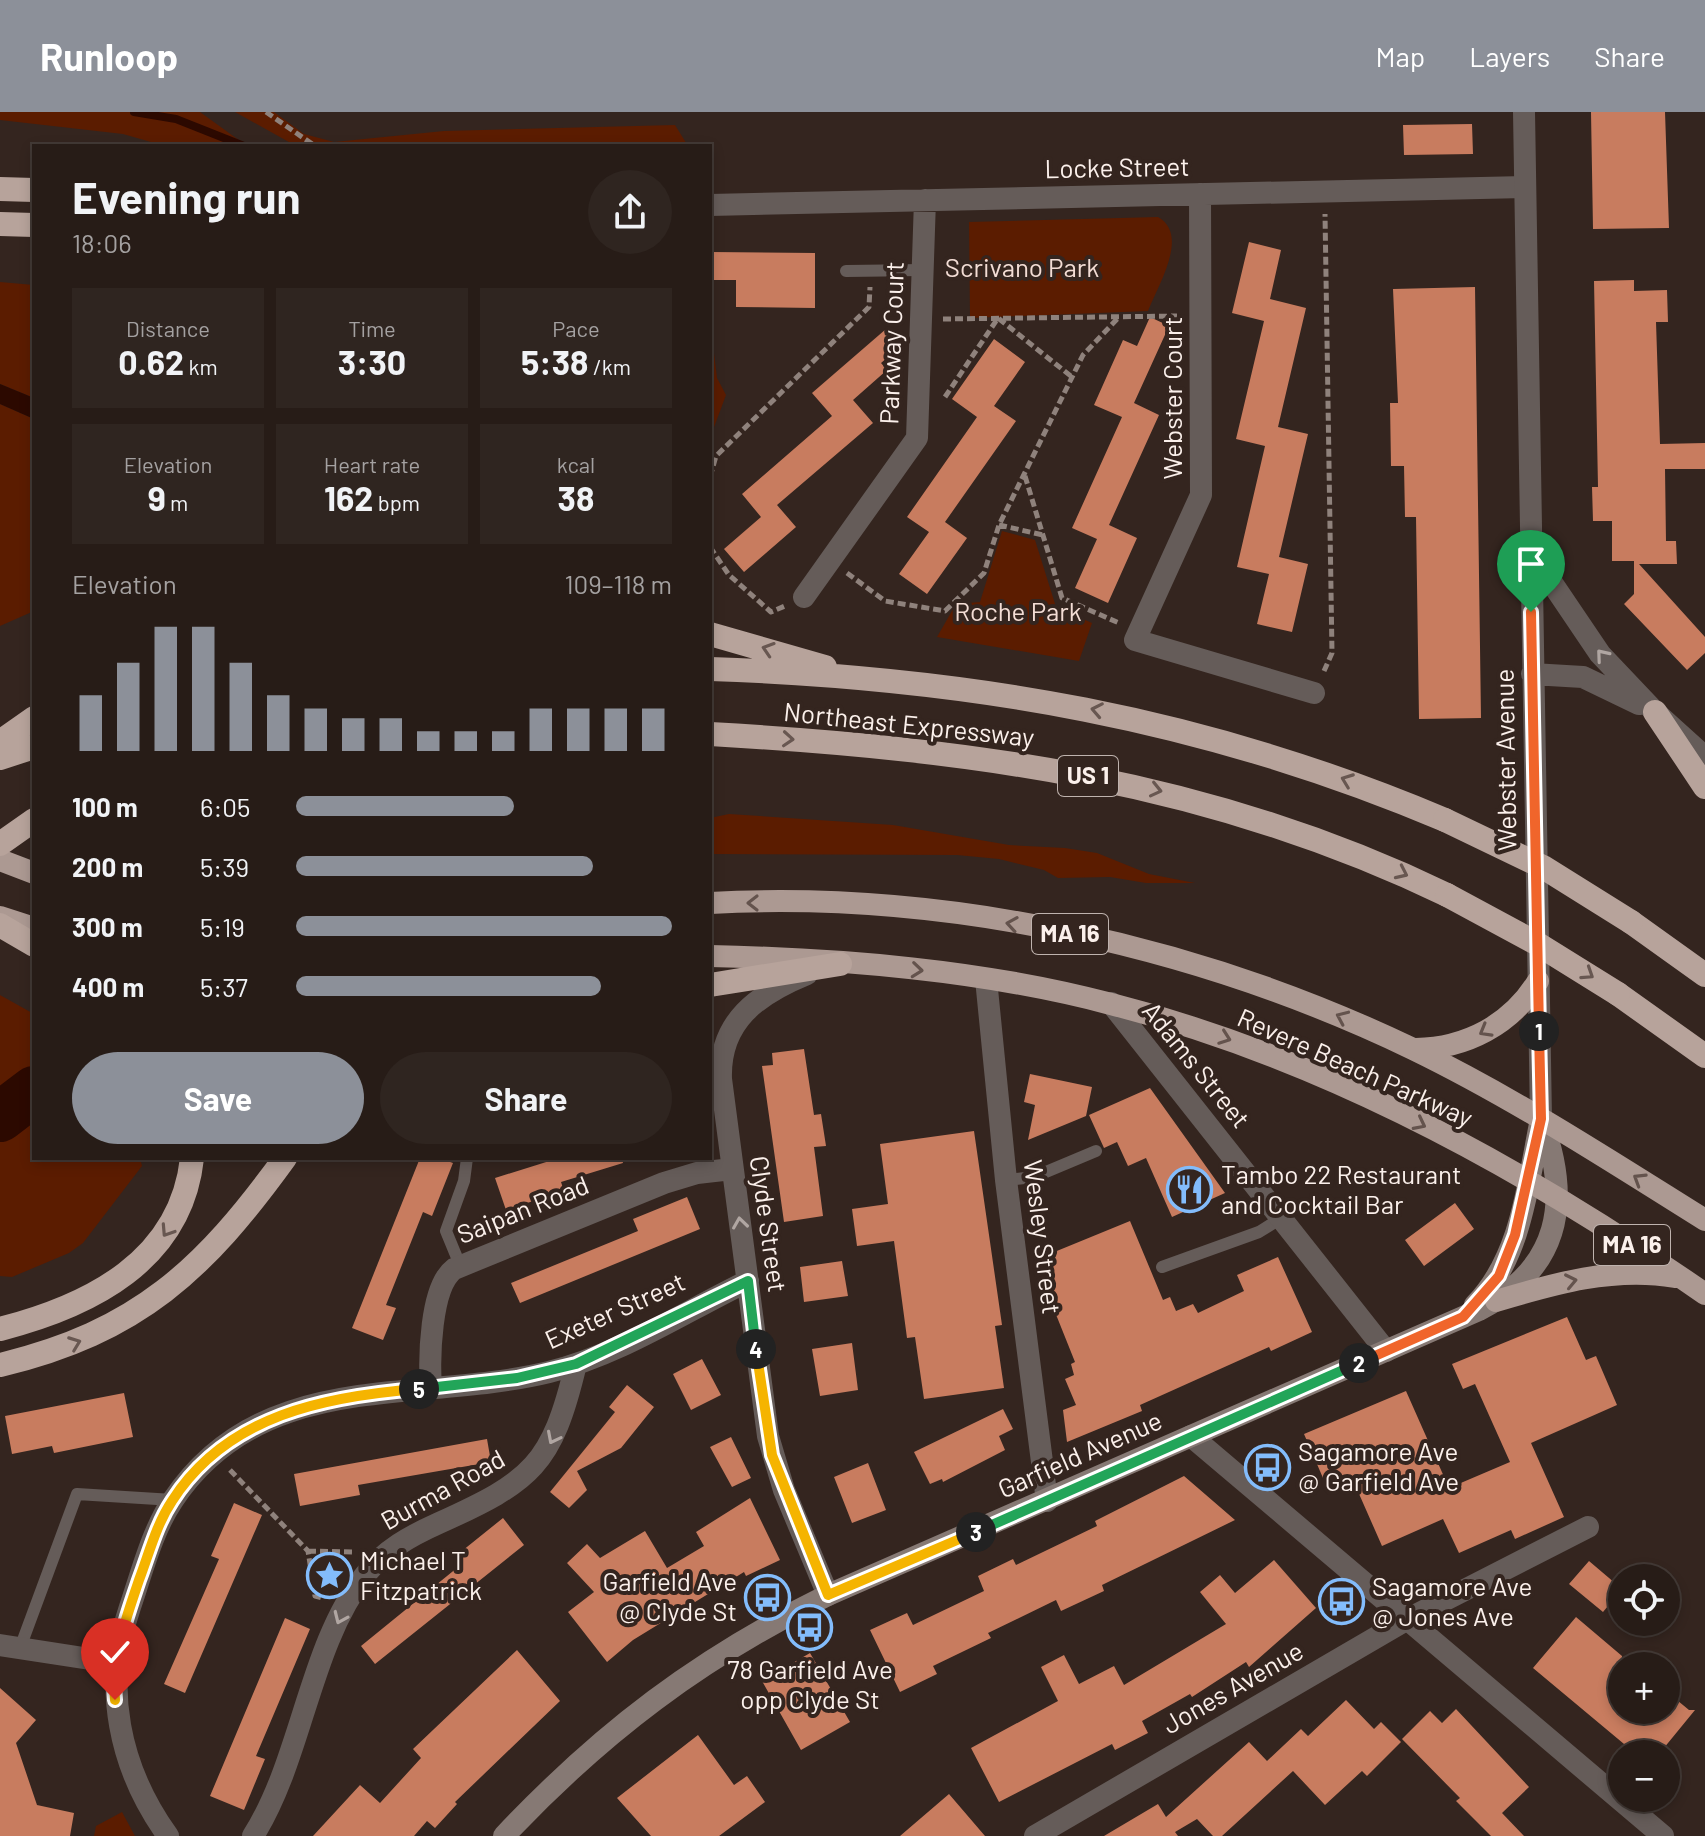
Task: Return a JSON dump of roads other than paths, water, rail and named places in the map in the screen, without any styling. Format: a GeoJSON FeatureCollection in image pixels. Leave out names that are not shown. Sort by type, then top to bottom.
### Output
{"type":"FeatureCollection","features":[{"type":"Feature","properties":{"kind":"highway"},"geometry":{"type":"LineString","coordinates":[[0,189],[32,190]]}},
{"type":"Feature","properties":{"kind":"highway"},"geometry":{"type":"LineString","coordinates":[[0,224],[32,225]]}},
{"type":"Feature","properties":{"kind":"highway"},"geometry":{"type":"LineString","coordinates":[[712,635],[869,681]]}},
{"type":"Feature","properties":{"kind":"highway","name":"Northeast Expressway"},"geometry":{"type":"LineString","coordinates":[[712,669],[869,681],[1047,701],[1199,733],[1301,763],[1445,820],[1543,867],[1631,922],[1705,975]]}},
{"type":"Feature","properties":{"kind":"highway"},"geometry":{"type":"LineString","coordinates":[[1655,712],[1705,787]]}},
{"type":"Feature","properties":{"kind":"highway"},"geometry":{"type":"LineString","coordinates":[[0,742],[32,719]]}},
{"type":"Feature","properties":{"kind":"highway","name":"Northeast Expressway"},"geometry":{"type":"LineString","coordinates":[[712,734],[946,754],[1060,770],[1159,790],[1308,835],[1447,895],[1536,943],[1618,994],[1705,1056]]}},
{"type":"Feature","properties":{"kind":"highway"},"geometry":{"type":"LineString","coordinates":[[0,758],[32,748]]}},
{"type":"Feature","properties":{"kind":"highway"},"geometry":{"type":"LineString","coordinates":[[0,833],[32,820]]}},
{"type":"Feature","properties":{"kind":"highway"},"geometry":{"type":"LineString","coordinates":[[0,844],[32,820]]}},
{"type":"Feature","properties":{"kind":"highway"},"geometry":{"type":"LineString","coordinates":[[0,860],[32,872]]}},
{"type":"Feature","properties":{"kind":"highway","name":"Revere Beach Parkway"},"geometry":{"type":"LineString","coordinates":[[712,903],[874,907],[979,918],[1081,936],[1226,975],[1325,1010],[1413,1049],[1541,1119],[1705,1220]]}},
{"type":"Feature","properties":{"kind":"highway"},"geometry":{"type":"LineString","coordinates":[[0,917],[32,927]]}},
{"type":"Feature","properties":{"kind":"highway"},"geometry":{"type":"LineString","coordinates":[[0,925],[32,944]]}},
{"type":"Feature","properties":{"kind":"highway","name":"Revere Beach Parkway"},"geometry":{"type":"LineString","coordinates":[[712,956],[840,964],[986,979],[1111,1003],[1211,1033],[1298,1067],[1422,1125],[1557,1198],[1705,1294]]}},
{"type":"Feature","properties":{"kind":"highway"},"geometry":{"type":"LineString","coordinates":[[712,985],[840,964]]}},
{"type":"Feature","properties":{"kind":"highway"},"geometry":{"type":"LineString","coordinates":[[1413,1049],[1446,1047],[1484,1032],[1511,1014],[1538,981]]}},
{"type":"Feature","properties":{"kind":"highway"},"geometry":{"type":"LineString","coordinates":[[0,1329],[74,1305],[120,1280],[141,1263],[173,1222],[184,1197],[192,1160]]}},
{"type":"Feature","properties":{"kind":"highway"},"geometry":{"type":"LineString","coordinates":[[0,1365],[87,1338],[165,1292],[213,1250],[283,1160]]}},
{"type":"Feature","properties":{"kind":"highway"},"geometry":{"type":"LineString","coordinates":[[1496,1301],[1597,1277],[1647,1273],[1682,1278]]}},
{"type":"Feature","properties":{"kind":"main road","name":"Garfield Avenue"},"geometry":{"type":"LineString","coordinates":[[1463,1317],[1499,1276],[1515,1235],[1541,1119]]}},
{"type":"Feature","properties":{"kind":"main road","name":"Garfield Avenue"},"geometry":{"type":"LineString","coordinates":[[504,1836],[601,1741],[669,1686],[754,1631],[828,1595],[1496,1301],[1522,1282],[1539,1260],[1552,1230],[1557,1198],[1555,1162],[1541,1119]]}},
{"type":"Feature","properties":{"kind":"street","name":"Webster Avenue"},"geometry":{"type":"LineString","coordinates":[[1524,112],[1541,1119]]}},
{"type":"Feature","properties":{"kind":"street","name":"Locke Street"},"geometry":{"type":"LineString","coordinates":[[712,205],[1525,187]]}},
{"type":"Feature","properties":{"kind":"street","name":"Webster Court"},"geometry":{"type":"LineString","coordinates":[[1200,194],[1201,495],[1135,640],[1314,693]]}},
{"type":"Feature","properties":{"kind":"street","name":"Parkway Court"},"geometry":{"type":"LineString","coordinates":[[804,597],[917,438],[925,200]]}},
{"type":"Feature","properties":{"kind":"street"},"geometry":{"type":"LineString","coordinates":[[1529,549],[1600,654],[1655,712],[1705,757]]}},
{"type":"Feature","properties":{"kind":"street"},"geometry":{"type":"LineString","coordinates":[[1532,674],[1583,677],[1655,712]]}},
{"type":"Feature","properties":{"kind":"street","name":"Clyde Street"},"geometry":{"type":"LineString","coordinates":[[828,1595],[772,1455],[721,1079],[722,1053],[728,1033],[742,1013],[762,996],[794,980],[840,964]]}},
{"type":"Feature","properties":{"kind":"street","name":"Wesley Street"},"geometry":{"type":"LineString","coordinates":[[986,979],[1006,1180],[1047,1501]]}},
{"type":"Feature","properties":{"kind":"street","name":"Adams Street"},"geometry":{"type":"LineString","coordinates":[[1111,1003],[1386,1351]]}},
{"type":"Feature","properties":{"kind":"street","name":"Saipan Road"},"geometry":{"type":"LineString","coordinates":[[431,1388],[431,1349],[440,1294],[448,1273],[460,1265],[664,1183],[697,1173],[732,1169]]}},
{"type":"Feature","properties":{"kind":"street","name":"Exeter Street"},"geometry":{"type":"LineString","coordinates":[[168,1836],[147,1802],[123,1743],[116,1712],[116,1663],[131,1603],[156,1534],[173,1500],[216,1455],[264,1423],[315,1402],[357,1394],[517,1378],[576,1364],[748,1281]]}},
{"type":"Feature","properties":{"kind":"street","name":"Burma Road"},"geometry":{"type":"LineString","coordinates":[[253,1836],[274,1798],[347,1603],[366,1574],[406,1538],[506,1490],[530,1472],[561,1423],[576,1364]]}},
{"type":"Feature","properties":{"kind":"street"},"geometry":{"type":"LineString","coordinates":[[1191,1436],[1661,1836]]}},
{"type":"Feature","properties":{"kind":"street","name":"Jones Avenue"},"geometry":{"type":"LineString","coordinates":[[1035,1836],[1406,1620],[1588,1527]]}},
{"type":"Feature","properties":{"kind":"street"},"geometry":{"type":"LineString","coordinates":[[10,1646],[116,1663]]}},
{"type":"Feature","properties":{"kind":"lane"},"geometry":{"type":"LineString","coordinates":[[846,271],[923,270]]}},
{"type":"Feature","properties":{"kind":"lane"},"geometry":{"type":"LineString","coordinates":[[1006,1180],[1034,1177],[1096,1151]]}},
{"type":"Feature","properties":{"kind":"lane"},"geometry":{"type":"LineString","coordinates":[[460,1265],[446,1231],[464,1181],[467,1160]]}},
{"type":"Feature","properties":{"kind":"lane"},"geometry":{"type":"LineString","coordinates":[[1162,1267],[1259,1232],[1283,1217]]}},
{"type":"Feature","properties":{"kind":"lane"},"geometry":{"type":"LineString","coordinates":[[10,1646],[77,1494],[173,1500]]}},
{"type":"Feature","properties":{"kind":"waterway"},"geometry":{"type":"LineString","coordinates":[[134,112],[176,119],[239,144]]}},
{"type":"Feature","properties":{"kind":"waterway"},"geometry":{"type":"LineString","coordinates":[[0,1117],[32,1093]]}},
{"type":"Feature","properties":{"kind":"place","name":"Tambo 22 Restaurant and Cocktail Bar"},"geometry":{"type":"Point","coordinates":[1190,1190]}},
{"type":"Feature","properties":{"kind":"place","name":"Sagamore Ave @ Garfield Ave"},"geometry":{"type":"Point","coordinates":[1267,1467]}},
{"type":"Feature","properties":{"kind":"place","name":"Michael T Fitzpatrick"},"geometry":{"type":"Point","coordinates":[329,1576]}},
{"type":"Feature","properties":{"kind":"place","name":"Garfield Ave @ Clyde St"},"geometry":{"type":"Point","coordinates":[768,1597]}},
{"type":"Feature","properties":{"kind":"place","name":"Sagamore Ave @ Jones Ave"},"geometry":{"type":"Point","coordinates":[1341,1602]}},
{"type":"Feature","properties":{"kind":"place","name":"78 Garfield Ave opp Clyde St"},"geometry":{"type":"Point","coordinates":[810,1627]}},
{"type":"Feature","properties":{"kind":"park label","name":"Scrivano Park"},"geometry":{"type":"Point","coordinates":[1022,268]}},
{"type":"Feature","properties":{"kind":"park label","name":"Roche Park"},"geometry":{"type":"Point","coordinates":[1018,612]}}]}
